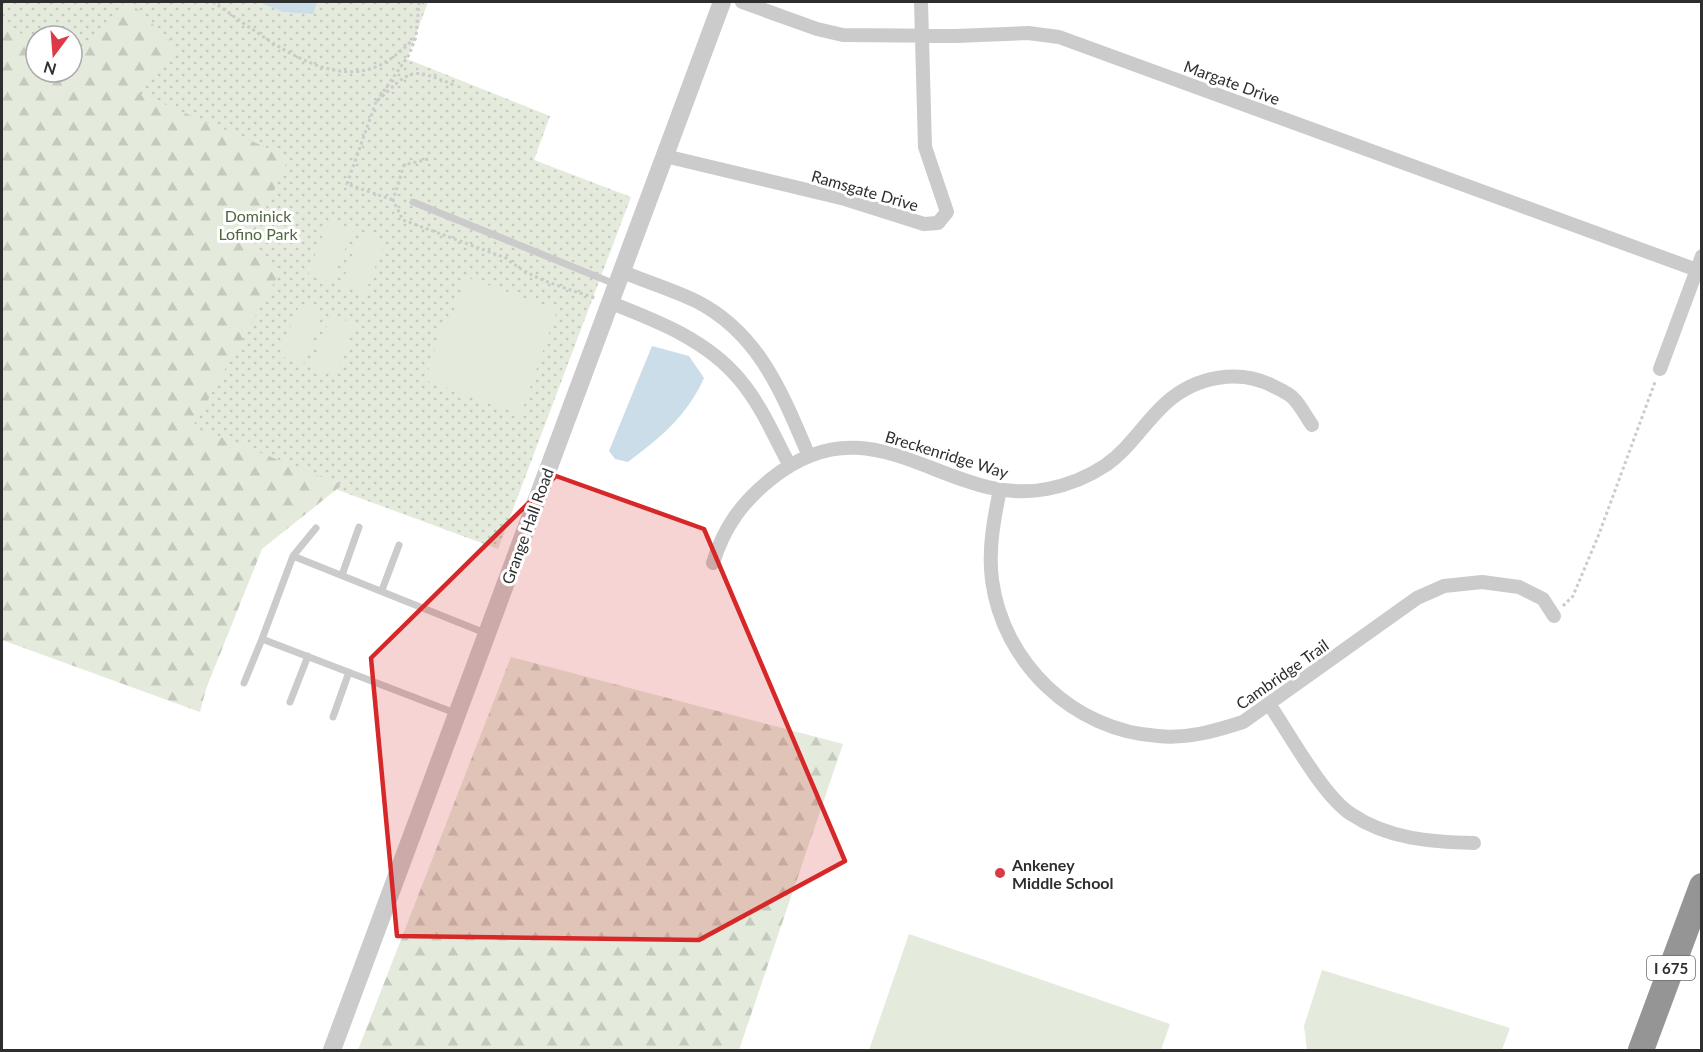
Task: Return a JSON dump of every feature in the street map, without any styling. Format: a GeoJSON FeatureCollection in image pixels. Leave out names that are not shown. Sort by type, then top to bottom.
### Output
{"type":"FeatureCollection","features":[{"type":"Feature","properties":{"kind":"highway","name":"I 675"},"geometry":{"type":"LineString","coordinates":[[1641,1050],[1701,886]]}},
{"type":"Feature","properties":{"kind":"street","name":"Grange Hall Road"},"geometry":{"type":"LineString","coordinates":[[332,1050],[722,2]]}},
{"type":"Feature","properties":{"kind":"street","name":"Margate Drive"},"geometry":{"type":"LineString","coordinates":[[742,2],[817,29],[843,35],[922,36],[1028,33],[1074,41],[1699,263]]}},
{"type":"Feature","properties":{"kind":"street","name":"Ramsgate Drive"},"geometry":{"type":"LineString","coordinates":[[665,156],[845,199],[924,225],[939,224],[945,218],[946,204],[927,158],[921,2]]}},
{"type":"Feature","properties":{"kind":"street"},"geometry":{"type":"LineString","coordinates":[[1660,369],[1699,263]]}},
{"type":"Feature","properties":{"kind":"street"},"geometry":{"type":"LineString","coordinates":[[620,279],[697,302],[740,332],[772,374],[808,454]]}},
{"type":"Feature","properties":{"kind":"street"},"geometry":{"type":"LineString","coordinates":[[611,303],[651,319],[716,355],[740,380],[789,464]]}},
{"type":"Feature","properties":{"kind":"street","name":"Breckenridge Way"},"geometry":{"type":"LineString","coordinates":[[713,563],[725,532],[743,504],[789,464],[808,454],[846,448],[876,449],[900,454],[1000,489],[1045,489],[1090,475],[1123,452],[1167,402],[1196,384],[1221,377],[1257,378],[1293,397],[1312,425]]}},
{"type":"Feature","properties":{"kind":"street","name":"Cambridge Trail"},"geometry":{"type":"LineString","coordinates":[[1000,489],[991,551],[992,580],[997,604],[1019,653],[1036,676],[1079,712],[1105,724],[1160,737],[1188,736],[1216,731],[1243,722],[1417,598],[1444,586],[1482,582],[1519,587],[1543,599],[1554,615]]}},
{"type":"Feature","properties":{"kind":"street"},"geometry":{"type":"LineString","coordinates":[[1269,704],[1329,793],[1350,814],[1379,828],[1424,842],[1474,843]]}},
{"type":"Feature","properties":{"kind":"lane"},"geometry":{"type":"LineString","coordinates":[[413,202],[620,279]]}},
{"type":"Feature","properties":{"kind":"lane"},"geometry":{"type":"LineString","coordinates":[[342,575],[359,527]]}},
{"type":"Feature","properties":{"kind":"lane"},"geometry":{"type":"LineString","coordinates":[[244,683],[293,556],[316,528]]}},
{"type":"Feature","properties":{"kind":"lane"},"geometry":{"type":"LineString","coordinates":[[382,590],[399,544]]}},
{"type":"Feature","properties":{"kind":"lane"},"geometry":{"type":"LineString","coordinates":[[293,556],[487,634]]}},
{"type":"Feature","properties":{"kind":"lane"},"geometry":{"type":"LineString","coordinates":[[262,639],[457,713]]}},
{"type":"Feature","properties":{"kind":"lane"},"geometry":{"type":"LineString","coordinates":[[290,702],[308,656]]}},
{"type":"Feature","properties":{"kind":"lane"},"geometry":{"type":"LineString","coordinates":[[333,717],[349,672]]}},
{"type":"Feature","properties":{"kind":"path"},"geometry":{"type":"LineString","coordinates":[[213,2],[299,59],[340,71],[366,70],[397,55],[416,36]]}},
{"type":"Feature","properties":{"kind":"path"},"geometry":{"type":"LineString","coordinates":[[393,200],[347,184],[376,102],[409,55],[416,36],[419,2]]}},
{"type":"Feature","properties":{"kind":"path"},"geometry":{"type":"LineString","coordinates":[[376,102],[411,73],[421,71],[454,85]]}},
{"type":"Feature","properties":{"kind":"path"},"geometry":{"type":"LineString","coordinates":[[1554,615],[1573,596],[1599,534],[1660,369]]}},
{"type":"Feature","properties":{"kind":"highlighted area"},"geometry":{"type":"Polygon","coordinates":[[[556,476],[704,529],[845,861],[699,940],[397,936],[371,658],[556,476]]]}},
{"type":"Feature","properties":{"kind":"green space","name":"Dominick Lofino Park"},"geometry":{"type":"Polygon","coordinates":[[[2,2],[428,2],[407,59],[550,116],[534,160],[631,197],[498,549],[2,366],[2,2]]]}},
{"type":"Feature","properties":{"kind":"green space"},"geometry":{"type":"Polygon","coordinates":[[[125,2],[130,2],[176,47],[138,93],[289,157],[252,239],[278,276],[193,426],[342,485],[262,549],[206,689],[200,712],[2,640],[2,24],[24,35],[24,84],[84,84],[84,46],[125,2]]]}},
{"type":"Feature","properties":{"kind":"green space"},"geometry":{"type":"Polygon","coordinates":[[[329,220],[353,230],[332,282],[308,273],[329,220]]]}},
{"type":"Feature","properties":{"kind":"green space"},"geometry":{"type":"Polygon","coordinates":[[[361,232],[385,241],[365,294],[341,285],[361,232]]]}},
{"type":"Feature","properties":{"kind":"green space"},"geometry":{"type":"Polygon","coordinates":[[[466,277],[557,310],[521,414],[425,380],[442,327],[454,310],[466,277]]]}},
{"type":"Feature","properties":{"kind":"green space"},"geometry":{"type":"Polygon","coordinates":[[[300,303],[323,312],[303,365],[279,355],[300,303]]]}},
{"type":"Feature","properties":{"kind":"green space"},"geometry":{"type":"Polygon","coordinates":[[[331,315],[355,324],[335,377],[311,367],[331,315]]]}},
{"type":"Feature","properties":{"kind":"green space"},"geometry":{"type":"Polygon","coordinates":[[[511,657],[843,744],[739,1050],[358,1050],[511,657]]]}},
{"type":"Feature","properties":{"kind":"green space"},"geometry":{"type":"Polygon","coordinates":[[[909,934],[1170,1024],[1161,1050],[869,1050],[909,934]]]}},
{"type":"Feature","properties":{"kind":"green space"},"geometry":{"type":"Polygon","coordinates":[[[1322,970],[1510,1028],[1502,1050],[1307,1050],[1304,1026],[1322,970]]]}},
{"type":"Feature","properties":{"kind":"water"},"geometry":{"type":"Polygon","coordinates":[[[259,2],[317,2],[313,14],[283,12],[259,2]]]}},
{"type":"Feature","properties":{"kind":"water"},"geometry":{"type":"Polygon","coordinates":[[[652,346],[689,356],[704,378],[681,415],[662,435],[628,462],[615,459],[609,451],[652,346]]]}},
{"type":"Feature","properties":{"kind":"place","name":"Ankeney Middle School"},"geometry":{"type":"Point","coordinates":[1000,873]}}]}
